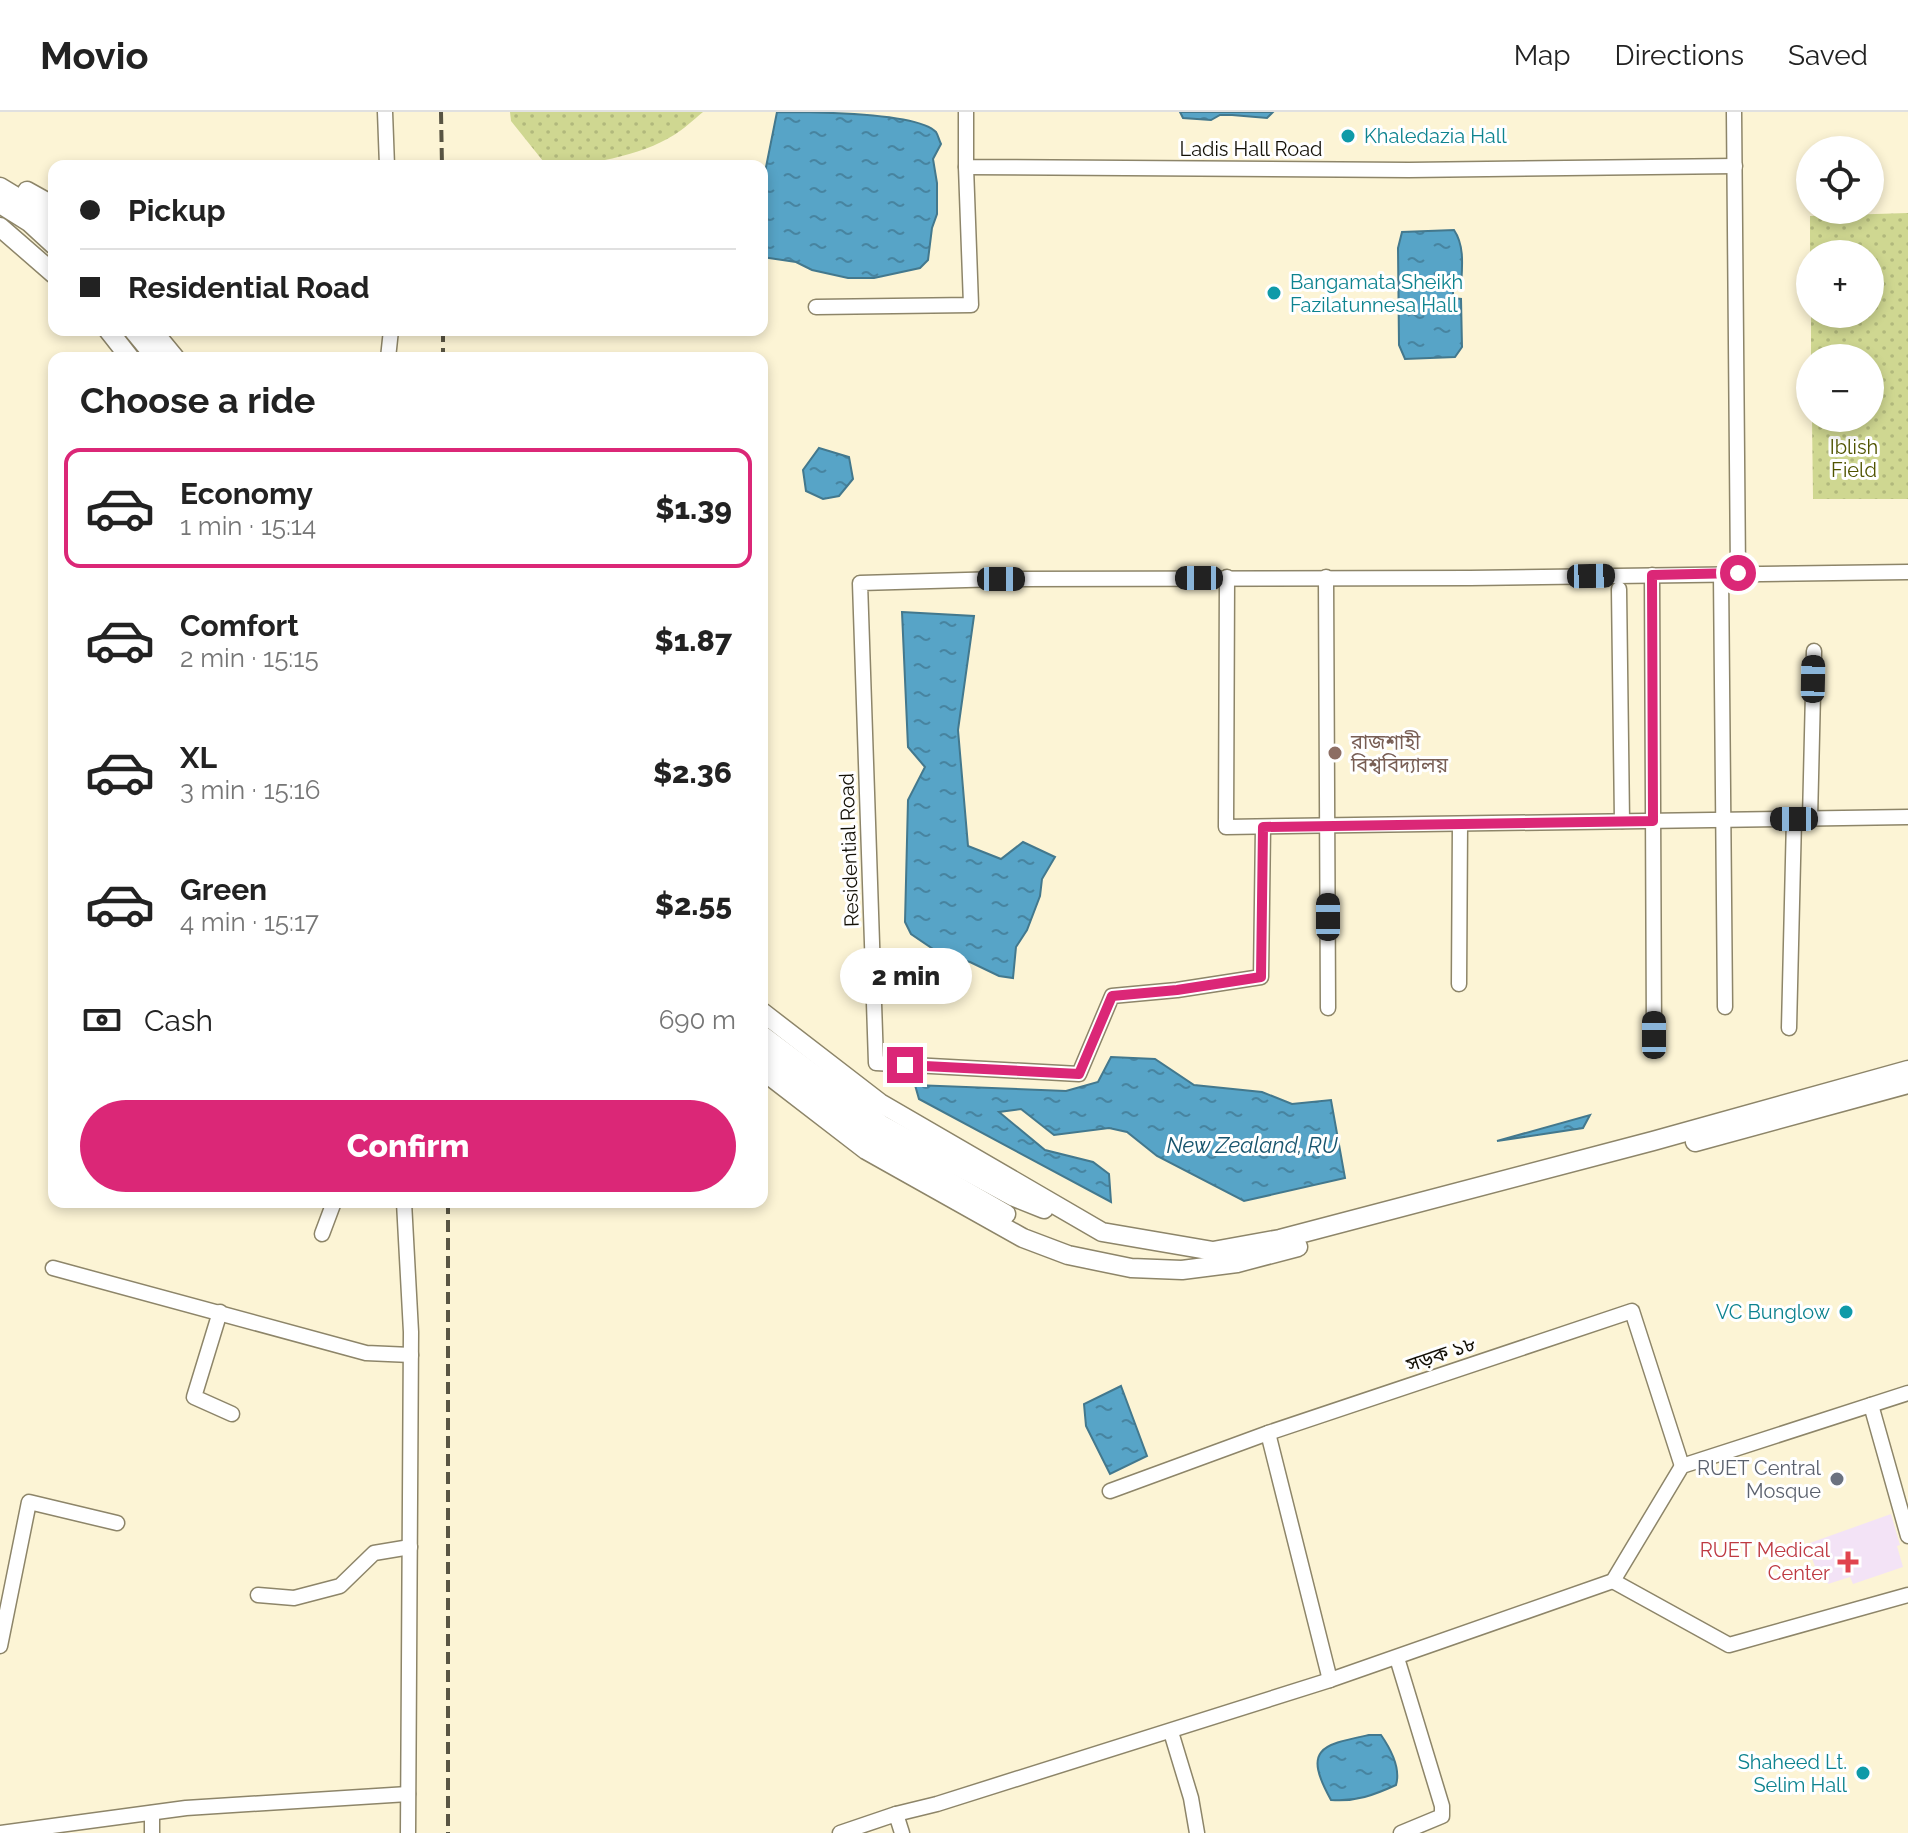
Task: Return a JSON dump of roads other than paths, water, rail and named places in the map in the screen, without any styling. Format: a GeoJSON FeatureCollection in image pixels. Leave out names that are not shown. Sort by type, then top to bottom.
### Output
{"type":"FeatureCollection","features":[{"type":"Feature","properties":{"kind":"main road"},"geometry":{"type":"LineString","coordinates":[[0,176],[48,203]]}},
{"type":"Feature","properties":{"kind":"main road"},"geometry":{"type":"LineString","coordinates":[[0,187],[48,219]]}},
{"type":"Feature","properties":{"kind":"main road"},"geometry":{"type":"LineString","coordinates":[[0,204],[29,222],[48,239]]}},
{"type":"Feature","properties":{"kind":"main road"},"geometry":{"type":"LineString","coordinates":[[0,227],[48,269]]}},
{"type":"Feature","properties":{"kind":"main road"},"geometry":{"type":"LineString","coordinates":[[113,336],[125,352]]}},
{"type":"Feature","properties":{"kind":"main road"},"geometry":{"type":"LineString","coordinates":[[138,336],[151,352]]}},
{"type":"Feature","properties":{"kind":"main road"},"geometry":{"type":"LineString","coordinates":[[157,336],[170,352]]}},
{"type":"Feature","properties":{"kind":"main road"},"geometry":{"type":"LineString","coordinates":[[768,1017],[880,1103],[1102,1232]]}},
{"type":"Feature","properties":{"kind":"main road"},"geometry":{"type":"LineString","coordinates":[[768,1040],[882,1125],[1008,1205],[1068,1255]]}},
{"type":"Feature","properties":{"kind":"main road"},"geometry":{"type":"LineString","coordinates":[[768,1058],[874,1138],[1008,1205],[1102,1232],[1213,1251],[1280,1239],[1908,1070]]}},
{"type":"Feature","properties":{"kind":"main road"},"geometry":{"type":"LineString","coordinates":[[768,1075],[866,1150],[1023,1238],[1068,1255],[1131,1268],[1182,1270],[1237,1263],[1908,1084]]}},
{"type":"Feature","properties":{"kind":"street"},"geometry":{"type":"LineString","coordinates":[[385,112],[387,160]]}},
{"type":"Feature","properties":{"kind":"street"},"geometry":{"type":"LineString","coordinates":[[816,307],[971,305],[966,112]]}},
{"type":"Feature","properties":{"kind":"street"},"geometry":{"type":"LineString","coordinates":[[1734,112],[1738,573]]}},
{"type":"Feature","properties":{"kind":"street","name":"Ladis Hall Road"},"geometry":{"type":"LineString","coordinates":[[966,167],[1409,170],[1735,166]]}},
{"type":"Feature","properties":{"kind":"street"},"geometry":{"type":"LineString","coordinates":[[1908,572],[1227,577],[1226,827],[1908,817]]}},
{"type":"Feature","properties":{"kind":"street"},"geometry":{"type":"LineString","coordinates":[[1721,574],[1725,1007]]}},
{"type":"Feature","properties":{"kind":"street"},"geometry":{"type":"LineString","coordinates":[[1652,575],[1654,1035]]}},
{"type":"Feature","properties":{"kind":"street","name":"Residential Road"},"geometry":{"type":"LineString","coordinates":[[1227,577],[860,583],[876,1063],[1079,1074],[1112,996],[1261,977],[1263,827]]}},
{"type":"Feature","properties":{"kind":"street"},"geometry":{"type":"LineString","coordinates":[[1326,577],[1328,1008]]}},
{"type":"Feature","properties":{"kind":"street"},"geometry":{"type":"LineString","coordinates":[[1619,589],[1622,821]]}},
{"type":"Feature","properties":{"kind":"street"},"geometry":{"type":"LineString","coordinates":[[1810,819],[1814,651]]}},
{"type":"Feature","properties":{"kind":"street"},"geometry":{"type":"LineString","coordinates":[[1789,1028],[1794,819]]}},
{"type":"Feature","properties":{"kind":"street"},"geometry":{"type":"LineString","coordinates":[[1459,984],[1460,824]]}},
{"type":"Feature","properties":{"kind":"street"},"geometry":{"type":"LineString","coordinates":[[322,1234],[332,1208]]}},
{"type":"Feature","properties":{"kind":"street"},"geometry":{"type":"LineString","coordinates":[[404,1208],[411,1355],[408,1833]]}},
{"type":"Feature","properties":{"kind":"street"},"geometry":{"type":"LineString","coordinates":[[53,1268],[366,1353],[411,1355]]}},
{"type":"Feature","properties":{"kind":"street","name":"সড়ক ১৮"},"geometry":{"type":"LineString","coordinates":[[1110,1491],[1268,1433],[1632,1311],[1682,1466]]}},
{"type":"Feature","properties":{"kind":"street"},"geometry":{"type":"LineString","coordinates":[[220,1312],[194,1397],[232,1414]]}},
{"type":"Feature","properties":{"kind":"street"},"geometry":{"type":"LineString","coordinates":[[840,1833],[1171,1732],[1397,1658],[1613,1581],[1682,1466],[1908,1393]]}},
{"type":"Feature","properties":{"kind":"street"},"geometry":{"type":"LineString","coordinates":[[1871,1405],[1908,1536]]}},
{"type":"Feature","properties":{"kind":"street"},"geometry":{"type":"LineString","coordinates":[[1268,1433],[1330,1680]]}},
{"type":"Feature","properties":{"kind":"street"},"geometry":{"type":"LineString","coordinates":[[0,1646],[29,1502],[117,1523]]}},
{"type":"Feature","properties":{"kind":"street"},"geometry":{"type":"LineString","coordinates":[[258,1595],[294,1598],[340,1586],[374,1553],[410,1547]]}},
{"type":"Feature","properties":{"kind":"street"},"geometry":{"type":"LineString","coordinates":[[1613,1581],[1729,1645],[1908,1595]]}},
{"type":"Feature","properties":{"kind":"street"},"geometry":{"type":"LineString","coordinates":[[1397,1658],[1442,1806],[1442,1816],[1401,1833]]}},
{"type":"Feature","properties":{"kind":"street"},"geometry":{"type":"LineString","coordinates":[[1171,1732],[1191,1798],[1197,1833]]}},
{"type":"Feature","properties":{"kind":"street"},"geometry":{"type":"LineString","coordinates":[[0,1833],[152,1813],[408,1794]]}},
{"type":"Feature","properties":{"kind":"street"},"geometry":{"type":"LineString","coordinates":[[152,1813],[152,1833]]}},
{"type":"Feature","properties":{"kind":"street"},"geometry":{"type":"LineString","coordinates":[[896,1814],[902,1833]]}},
{"type":"Feature","properties":{"kind":"water"},"geometry":{"type":"Polygon","coordinates":[[[777,112],[885,117],[925,125],[936,132],[941,144],[933,159],[937,214],[928,260],[920,268],[874,278],[848,278],[812,270],[796,262],[768,258],[767,160],[777,112]]]}},
{"type":"Feature","properties":{"kind":"water"},"geometry":{"type":"Polygon","coordinates":[[[1180,112],[1273,112],[1267,118],[1220,115],[1211,120],[1183,118],[1180,112]]]}},
{"type":"Feature","properties":{"kind":"water"},"geometry":{"type":"Polygon","coordinates":[[[1454,230],[1462,257],[1461,287],[1453,287],[1453,298],[1461,299],[1462,347],[1455,357],[1405,359],[1399,345],[1398,248],[1402,232],[1454,230]]]}},
{"type":"Feature","properties":{"kind":"water"},"geometry":{"type":"Polygon","coordinates":[[[819,448],[849,457],[853,479],[839,496],[823,499],[806,491],[803,470],[819,448]]]}},
{"type":"Feature","properties":{"kind":"water"},"geometry":{"type":"Polygon","coordinates":[[[902,612],[974,616],[958,730],[968,846],[1001,859],[1023,842],[1055,857],[1042,879],[1040,896],[1027,930],[1016,947],[1013,978],[999,976],[970,962],[942,955],[911,934],[905,922],[908,800],[925,767],[908,747],[902,612]]]}},
{"type":"Feature","properties":{"kind":"water","name":"New Zealand, RU"},"geometry":{"type":"Polygon","coordinates":[[[1111,1057],[1155,1059],[1194,1085],[1262,1092],[1292,1104],[1331,1100],[1345,1178],[1244,1201],[1157,1156],[1127,1132],[1109,1128],[1054,1135],[1021,1109],[999,1112],[1045,1150],[1093,1162],[1109,1174],[1111,1202],[919,1099],[915,1085],[1066,1091],[1098,1082],[1111,1057]]]}},
{"type":"Feature","properties":{"kind":"water"},"geometry":{"type":"Polygon","coordinates":[[[1590,1115],[1583,1128],[1497,1141],[1590,1115]]]}},
{"type":"Feature","properties":{"kind":"water"},"geometry":{"type":"Polygon","coordinates":[[[1121,1386],[1147,1456],[1110,1474],[1086,1426],[1084,1404],[1121,1386]]]}},
{"type":"Feature","properties":{"kind":"water"},"geometry":{"type":"Polygon","coordinates":[[[1381,1735],[1388,1746],[1396,1765],[1396,1785],[1365,1797],[1331,1800],[1318,1769],[1322,1752],[1339,1742],[1381,1735]]]}},
{"type":"Feature","properties":{"kind":"railway"},"geometry":{"type":"LineString","coordinates":[[441,112],[442,160]]}},
{"type":"Feature","properties":{"kind":"railway"},"geometry":{"type":"LineString","coordinates":[[443,336],[443,352]]}},
{"type":"Feature","properties":{"kind":"railway"},"geometry":{"type":"LineString","coordinates":[[448,1208],[448,1833]]}},
{"type":"Feature","properties":{"kind":"place","name":"Khaledazia Hall"},"geometry":{"type":"Point","coordinates":[1348,136]}},
{"type":"Feature","properties":{"kind":"place","name":"Bangamata Sheikh Fazilatunnesa Hall"},"geometry":{"type":"Point","coordinates":[1274,293]}},
{"type":"Feature","properties":{"kind":"place","name":"রাজশাহী বিশ্ববিদ্যালয়"},"geometry":{"type":"Point","coordinates":[1335,753]}},
{"type":"Feature","properties":{"kind":"place","name":"VC Bunglow"},"geometry":{"type":"Point","coordinates":[1846,1312]}},
{"type":"Feature","properties":{"kind":"place","name":"RUET Central Mosque"},"geometry":{"type":"Point","coordinates":[1837,1479]}},
{"type":"Feature","properties":{"kind":"place","name":"RUET Medical Center"},"geometry":{"type":"Point","coordinates":[1848,1562]}},
{"type":"Feature","properties":{"kind":"place","name":"Shaheed Lt. Selim Hall"},"geometry":{"type":"Point","coordinates":[1863,1773]}},
{"type":"Feature","properties":{"kind":"park label","name":"Iblish Field"},"geometry":{"type":"Point","coordinates":[1854,458]}}]}
